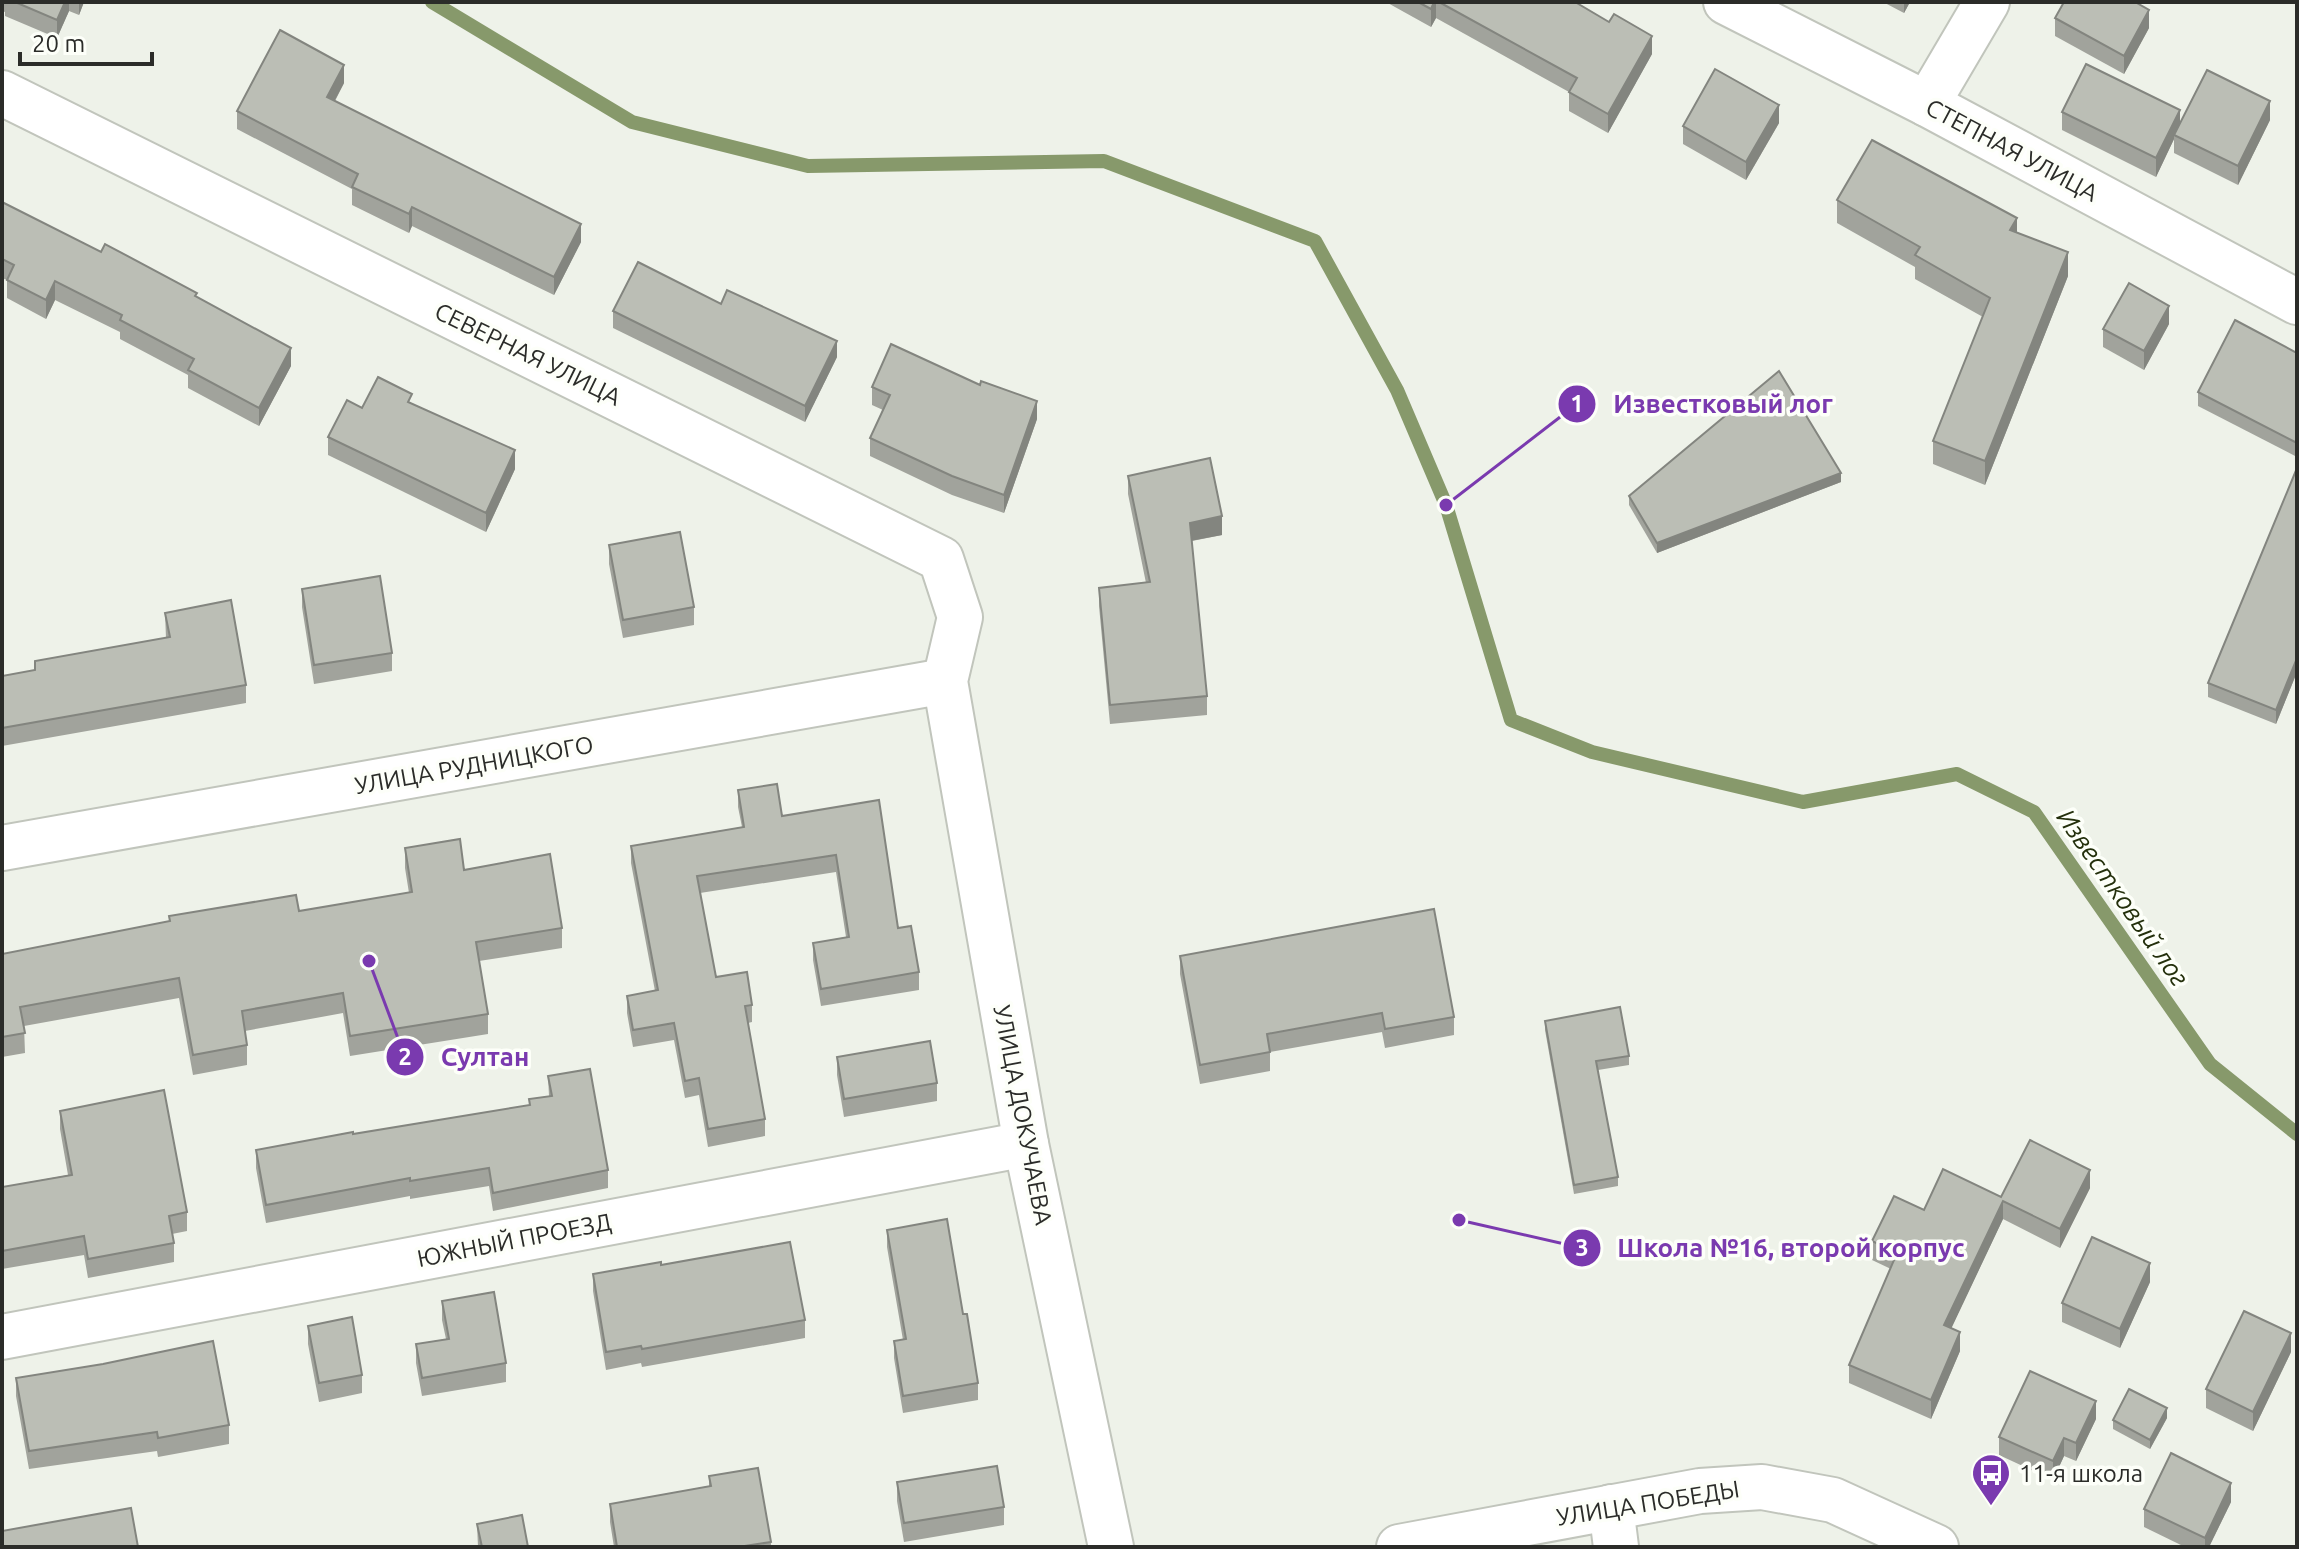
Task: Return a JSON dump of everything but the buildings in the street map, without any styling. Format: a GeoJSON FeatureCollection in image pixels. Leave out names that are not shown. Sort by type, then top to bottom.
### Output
{"type":"FeatureCollection","features":[{"type":"Feature","properties":{"kind":"street","name":"СТЕПНАЯ УЛИЦА"},"geometry":{"type":"LineString","coordinates":[[1726,2],[1927,104],[2297,302]]}},
{"type":"Feature","properties":{"kind":"street"},"geometry":{"type":"LineString","coordinates":[[1927,104],[1987,2]]}},
{"type":"Feature","properties":{"kind":"street","name":"СЕВЕРНАЯ УЛИЦА"},"geometry":{"type":"LineString","coordinates":[[4,100],[941,559],[960,617],[945,681]]}},
{"type":"Feature","properties":{"kind":"street","name":"УЛИЦА РУДНИЦКОГО"},"geometry":{"type":"LineString","coordinates":[[2,848],[945,681]]}},
{"type":"Feature","properties":{"kind":"street","name":"УЛИЦА ДОКУЧАЕВА"},"geometry":{"type":"LineString","coordinates":[[945,681],[1026,1144],[1111,1547]]}},
{"type":"Feature","properties":{"kind":"street","name":"ЮЖНЫЙ ПРОЕЗД"},"geometry":{"type":"LineString","coordinates":[[2,1337],[1026,1144]]}},
{"type":"Feature","properties":{"kind":"street","name":"УЛИЦА ПОБЕДЫ"},"geometry":{"type":"LineString","coordinates":[[1399,1547],[1613,1527],[1700,1491],[1762,1487],[1833,1500],[1936,1547]]}},
{"type":"Feature","properties":{"kind":"waterway","name":"Известковый лог"},"geometry":{"type":"LineString","coordinates":[[432,2],[632,122],[808,166],[1104,161],[1315,241],[1397,390],[1446,505],[1511,720],[1592,752],[1803,802],[1957,774],[2034,812],[2210,1064],[2297,1134]]}},
{"type":"Feature","properties":{"kind":"place","name":"Известковый лог"},"geometry":{"type":"Point","coordinates":[1446,505]}},
{"type":"Feature","properties":{"kind":"place","name":"Султан"},"geometry":{"type":"Point","coordinates":[369,961]}},
{"type":"Feature","properties":{"kind":"place","name":"Школа №16, второй корпус"},"geometry":{"type":"Point","coordinates":[1459,1220]}},
{"type":"Feature","properties":{"kind":"place","name":"11-я школа"},"geometry":{"type":"Point","coordinates":[1991,1507]}}]}
